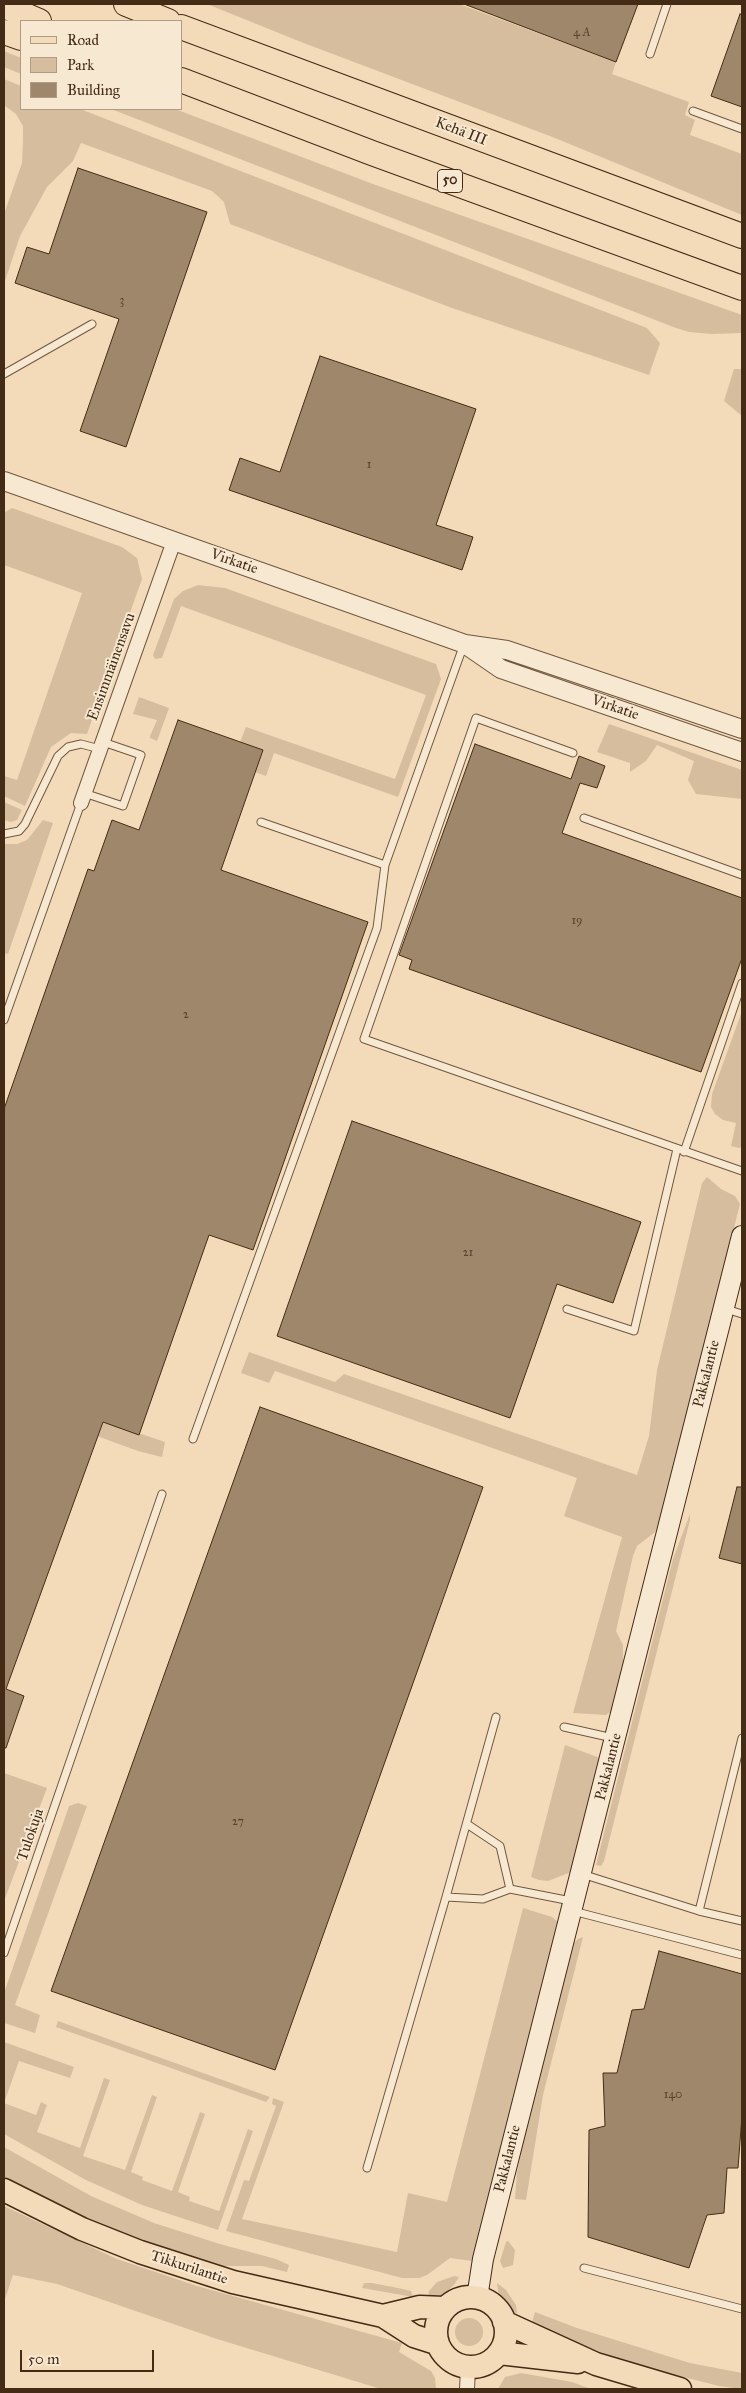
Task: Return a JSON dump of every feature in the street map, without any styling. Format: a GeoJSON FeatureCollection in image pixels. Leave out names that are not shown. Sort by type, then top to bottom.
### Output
{"type":"FeatureCollection","features":[{"type":"Feature","properties":{"kind":"highway"},"geometry":{"type":"LineString","coordinates":[[126,4],[166,20]]}},
{"type":"Feature","properties":{"kind":"highway"},"geometry":{"type":"LineString","coordinates":[[4,6],[37,20]]}},
{"type":"Feature","properties":{"kind":"highway","name":"Kehä III"},"geometry":{"type":"LineString","coordinates":[[182,27],[742,236]]}},
{"type":"Feature","properties":{"kind":"highway"},"geometry":{"type":"LineString","coordinates":[[4,32],[20,38]]}},
{"type":"Feature","properties":{"kind":"highway","name":"50"},"geometry":{"type":"LineString","coordinates":[[182,80],[372,153],[742,288]]}},
{"type":"Feature","properties":{"kind":"main road","name":"Pakkalantie"},"geometry":{"type":"LineString","coordinates":[[477,2298],[483,2259],[616,1739],[733,1311],[742,1236]]}},
{"type":"Feature","properties":{"kind":"main road","name":"Tikkurilantie"},"geometry":{"type":"LineString","coordinates":[[4,2190],[82,2229],[213,2277],[296,2298],[383,2316],[414,2336],[436,2342]]}},
{"type":"Feature","properties":{"kind":"main road"},"geometry":{"type":"LineString","coordinates":[[464,2297],[477,2298],[490,2303],[499,2311],[504,2322],[505,2342],[499,2354],[467,2379],[440,2351],[436,2342],[435,2329],[444,2308],[464,2297]]}},
{"type":"Feature","properties":{"kind":"main road","name":"Tikkurilantie"},"geometry":{"type":"LineString","coordinates":[[383,2316],[420,2308],[444,2308]]}},
{"type":"Feature","properties":{"kind":"main road"},"geometry":{"type":"LineString","coordinates":[[504,2322],[596,2364],[680,2389]]}},
{"type":"Feature","properties":{"kind":"main road"},"geometry":{"type":"LineString","coordinates":[[499,2354],[596,2364]]}},
{"type":"Feature","properties":{"kind":"street","name":"Virkatie"},"geometry":{"type":"LineString","coordinates":[[4,482],[464,644],[507,650],[742,729]]}},
{"type":"Feature","properties":{"kind":"street","name":"Ensimmäinensavu"},"geometry":{"type":"LineString","coordinates":[[82,798],[174,542]]}},
{"type":"Feature","properties":{"kind":"street","name":"Virkatie"},"geometry":{"type":"LineString","coordinates":[[464,644],[501,669],[742,752]]}},
{"type":"Feature","properties":{"kind":"lane"},"geometry":{"type":"LineString","coordinates":[[650,54],[667,4]]}},
{"type":"Feature","properties":{"kind":"lane"},"geometry":{"type":"LineString","coordinates":[[692,111],[742,129]]}},
{"type":"Feature","properties":{"kind":"lane"},"geometry":{"type":"LineString","coordinates":[[4,374],[92,324]]}},
{"type":"Feature","properties":{"kind":"lane"},"geometry":{"type":"LineString","coordinates":[[193,1438],[376,928],[385,865],[464,644]]}},
{"type":"Feature","properties":{"kind":"lane"},"geometry":{"type":"LineString","coordinates":[[573,753],[476,718],[364,1039],[742,1171]]}},
{"type":"Feature","properties":{"kind":"lane"},"geometry":{"type":"LineString","coordinates":[[4,834],[19,831],[25,824],[58,756],[68,747],[81,744],[101,745],[141,755],[123,806],[82,798],[4,1020]]}},
{"type":"Feature","properties":{"kind":"lane"},"geometry":{"type":"LineString","coordinates":[[584,818],[742,875]]}},
{"type":"Feature","properties":{"kind":"lane"},"geometry":{"type":"LineString","coordinates":[[261,822],[385,865]]}},
{"type":"Feature","properties":{"kind":"lane"},"geometry":{"type":"LineString","coordinates":[[567,1308],[634,1332],[681,1150],[742,983]]}},
{"type":"Feature","properties":{"kind":"lane","name":"Tulokuja"},"geometry":{"type":"LineString","coordinates":[[4,1953],[162,1494]]}},
{"type":"Feature","properties":{"kind":"lane"},"geometry":{"type":"LineString","coordinates":[[366,2168],[446,1897],[496,1717]]}},
{"type":"Feature","properties":{"kind":"lane"},"geometry":{"type":"LineString","coordinates":[[564,1726],[616,1739]]}},
{"type":"Feature","properties":{"kind":"lane"},"geometry":{"type":"LineString","coordinates":[[699,1911],[742,1738]]}},
{"type":"Feature","properties":{"kind":"lane"},"geometry":{"type":"LineString","coordinates":[[466,1824],[500,1846],[510,1889]]}},
{"type":"Feature","properties":{"kind":"lane"},"geometry":{"type":"LineString","coordinates":[[581,1874],[699,1911],[742,1921]]}},
{"type":"Feature","properties":{"kind":"lane"},"geometry":{"type":"LineString","coordinates":[[446,1897],[483,1899],[510,1889],[742,1955]]}},
{"type":"Feature","properties":{"kind":"lane"},"geometry":{"type":"LineString","coordinates":[[584,2268],[742,2309]]}},
{"type":"Feature","properties":{"kind":"green space"},"geometry":{"type":"Polygon","coordinates":[[[207,4],[459,4],[616,62],[612,74],[689,102],[685,115],[695,120],[690,135],[742,154],[742,215],[555,138],[301,42],[207,4]]]}},
{"type":"Feature","properties":{"kind":"green space"},"geometry":{"type":"Polygon","coordinates":[[[4,51],[20,58],[20,74],[4,67],[4,51]]]}},
{"type":"Feature","properties":{"kind":"green space"},"geometry":{"type":"Polygon","coordinates":[[[4,79],[20,86],[20,110],[83,110],[647,328],[660,343],[649,375],[452,308],[230,224],[224,202],[212,191],[81,143],[73,161],[47,187],[20,236],[4,284],[4,214],[22,163],[23,126],[16,114],[4,105],[4,79]]]}},
{"type":"Feature","properties":{"kind":"green space"},"geometry":{"type":"Polygon","coordinates":[[[114,110],[178,110],[373,184],[742,315],[742,333],[712,334],[689,332],[114,110]]]}},
{"type":"Feature","properties":{"kind":"green space"},"geometry":{"type":"Polygon","coordinates":[[[734,369],[742,369],[742,416],[724,401],[734,369]]]}},
{"type":"Feature","properties":{"kind":"green space"},"geometry":{"type":"Polygon","coordinates":[[[12,508],[122,547],[137,558],[142,579],[87,734],[71,733],[51,747],[25,806],[4,796],[4,776],[17,780],[82,593],[4,565],[4,513],[12,508]]]}},
{"type":"Feature","properties":{"kind":"green space"},"geometry":{"type":"Polygon","coordinates":[[[198,585],[225,588],[436,664],[441,679],[398,797],[274,753],[266,776],[255,772],[240,742],[246,727],[395,779],[426,695],[181,606],[162,658],[155,659],[153,655],[174,599],[183,591],[198,585]]]}},
{"type":"Feature","properties":{"kind":"green space"},"geometry":{"type":"Polygon","coordinates":[[[139,697],[169,708],[157,741],[150,738],[150,736],[157,720],[133,714],[139,697]]]}},
{"type":"Feature","properties":{"kind":"green space"},"geometry":{"type":"Polygon","coordinates":[[[609,724],[742,770],[742,799],[696,794],[688,780],[694,761],[657,745],[646,761],[630,772],[630,763],[597,752],[609,724]]]}},
{"type":"Feature","properties":{"kind":"green space"},"geometry":{"type":"Polygon","coordinates":[[[4,802],[22,810],[17,820],[11,822],[4,820],[4,802]]]}},
{"type":"Feature","properties":{"kind":"green space"},"geometry":{"type":"Polygon","coordinates":[[[43,820],[53,823],[8,954],[4,953],[4,844],[17,844],[27,840],[43,820]]]}},
{"type":"Feature","properties":{"kind":"green space"},"geometry":{"type":"Polygon","coordinates":[[[742,1011],[742,1147],[739,1148],[731,1146],[736,1123],[723,1120],[715,1114],[711,1107],[712,1094],[742,1011]]]}},
{"type":"Feature","properties":{"kind":"green space"},"geometry":{"type":"Polygon","coordinates":[[[707,1177],[721,1189],[735,1196],[740,1204],[660,1521],[655,1532],[637,1546],[633,1556],[616,1631],[623,1645],[623,1663],[618,1701],[613,1710],[606,1715],[573,1713],[622,1537],[564,1516],[577,1478],[275,1371],[269,1383],[241,1373],[249,1352],[335,1382],[344,1374],[637,1475],[649,1436],[657,1370],[702,1183],[707,1177]]]}},
{"type":"Feature","properties":{"kind":"green space"},"geometry":{"type":"Polygon","coordinates":[[[4,1387],[165,1442],[162,1457],[138,1451],[4,1402],[4,1387]]]}},
{"type":"Feature","properties":{"kind":"green space"},"geometry":{"type":"Polygon","coordinates":[[[690,1514],[604,1861],[601,1866],[596,1865],[673,1559],[690,1514]]]}},
{"type":"Feature","properties":{"kind":"green space"},"geometry":{"type":"Polygon","coordinates":[[[565,1745],[600,1758],[571,1872],[548,1881],[539,1880],[531,1877],[565,1745]]]}},
{"type":"Feature","properties":{"kind":"green space"},"geometry":{"type":"Polygon","coordinates":[[[4,1773],[47,1788],[4,1901],[4,1773]]]}},
{"type":"Feature","properties":{"kind":"green space"},"geometry":{"type":"Polygon","coordinates":[[[78,1803],[87,1806],[15,2005],[40,2015],[35,2033],[4,2023],[4,1993],[69,1806],[78,1803]]]}},
{"type":"Feature","properties":{"kind":"green space"},"geometry":{"type":"Polygon","coordinates":[[[523,1908],[552,1917],[558,1922],[472,2261],[450,2258],[427,2275],[419,2278],[402,2278],[226,2231],[244,2180],[249,2181],[276,2106],[272,2104],[273,2098],[284,2102],[242,2219],[397,2252],[408,2193],[447,2202],[523,1908]]]}},
{"type":"Feature","properties":{"kind":"green space"},"geometry":{"type":"Polygon","coordinates":[[[583,1937],[543,2095],[526,2200],[515,2199],[517,2172],[526,2128],[574,1943],[583,1937]]]}},
{"type":"Feature","properties":{"kind":"green space"},"geometry":{"type":"Polygon","coordinates":[[[58,2021],[270,2097],[266,2102],[56,2027],[58,2021]]]}},
{"type":"Feature","properties":{"kind":"green space"},"geometry":{"type":"Polygon","coordinates":[[[4,2042],[74,2067],[70,2078],[19,2061],[4,2103],[4,2042]]]}},
{"type":"Feature","properties":{"kind":"green space"},"geometry":{"type":"Polygon","coordinates":[[[104,2078],[110,2080],[83,2156],[125,2170],[152,2095],[157,2097],[131,2172],[143,2177],[142,2180],[172,2191],[200,2112],[205,2114],[178,2192],[190,2197],[189,2201],[219,2211],[248,2129],[253,2131],[218,2230],[142,2205],[86,2180],[4,2134],[4,2103],[36,2115],[41,2102],[47,2105],[37,2132],[80,2148],[104,2078]]]}},
{"type":"Feature","properties":{"kind":"green space"},"geometry":{"type":"Polygon","coordinates":[[[4,2147],[91,2196],[154,2223],[276,2259],[289,2265],[287,2272],[262,2266],[220,2266],[134,2238],[91,2221],[4,2177],[4,2147]]]}},
{"type":"Feature","properties":{"kind":"green space"},"geometry":{"type":"Polygon","coordinates":[[[4,2206],[117,2259],[197,2286],[402,2343],[399,2352],[431,2371],[435,2378],[436,2389],[381,2389],[217,2339],[57,2284],[13,2275],[4,2302],[4,2206]]]}},
{"type":"Feature","properties":{"kind":"green space"},"geometry":{"type":"Polygon","coordinates":[[[508,2241],[515,2250],[513,2265],[503,2268],[500,2261],[508,2241]]]}},
{"type":"Feature","properties":{"kind":"green space"},"geometry":{"type":"Polygon","coordinates":[[[454,2276],[459,2277],[454,2285],[443,2295],[428,2297],[429,2291],[437,2282],[454,2276]]]}},
{"type":"Feature","properties":{"kind":"green space"},"geometry":{"type":"Polygon","coordinates":[[[364,2283],[411,2291],[413,2297],[362,2288],[364,2283]]]}},
{"type":"Feature","properties":{"kind":"green space"},"geometry":{"type":"Polygon","coordinates":[[[497,2283],[506,2290],[516,2305],[517,2314],[504,2305],[499,2298],[497,2283]]]}},
{"type":"Feature","properties":{"kind":"green space"},"geometry":{"type":"Polygon","coordinates":[[[535,2312],[577,2328],[690,2363],[742,2373],[742,2389],[719,2386],[636,2365],[531,2326],[535,2312]]]}},
{"type":"Feature","properties":{"kind":"green space"},"geometry":{"type":"Polygon","coordinates":[[[469,2318],[479,2322],[483,2332],[479,2342],[469,2346],[459,2342],[455,2332],[459,2322],[469,2318]]]}},
{"type":"Feature","properties":{"kind":"green space"},"geometry":{"type":"Polygon","coordinates":[[[521,2373],[572,2382],[591,2389],[498,2389],[505,2377],[521,2373]]]}},
{"type":"Feature","properties":{"kind":"building"},"geometry":{"type":"Polygon","coordinates":[[[464,4],[638,4],[616,62],[464,4]]]}},
{"type":"Feature","properties":{"kind":"building"},"geometry":{"type":"Polygon","coordinates":[[[740,14],[742,15],[742,107],[711,96],[740,14]]]}},
{"type":"Feature","properties":{"kind":"building"},"geometry":{"type":"Polygon","coordinates":[[[78,168],[207,212],[126,447],[80,431],[119,319],[15,283],[27,247],[49,254],[78,168]]]}},
{"type":"Feature","properties":{"kind":"building"},"geometry":{"type":"Polygon","coordinates":[[[320,356],[476,409],[436,525],[473,537],[462,570],[229,490],[240,458],[280,472],[320,356]]]}},
{"type":"Feature","properties":{"kind":"building"},"geometry":{"type":"Polygon","coordinates":[[[178,720],[263,750],[221,870],[368,922],[253,1250],[209,1235],[139,1435],[103,1422],[6,1689],[24,1696],[6,1748],[4,1748],[4,1109],[88,869],[94,871],[112,820],[139,830],[178,720]]]}},
{"type":"Feature","properties":{"kind":"building"},"geometry":{"type":"Polygon","coordinates":[[[475,744],[571,779],[579,756],[605,766],[597,788],[580,783],[562,833],[742,898],[742,958],[701,1072],[409,969],[412,960],[399,955],[475,744]]]}},
{"type":"Feature","properties":{"kind":"building"},"geometry":{"type":"Polygon","coordinates":[[[352,1121],[641,1222],[613,1303],[557,1284],[510,1418],[277,1336],[352,1121]]]}},
{"type":"Feature","properties":{"kind":"building"},"geometry":{"type":"Polygon","coordinates":[[[260,1407],[483,1487],[275,2070],[51,1991],[260,1407]]]}},
{"type":"Feature","properties":{"kind":"building"},"geometry":{"type":"Polygon","coordinates":[[[737,1487],[742,1487],[742,1564],[719,1558],[737,1487]]]}},
{"type":"Feature","properties":{"kind":"building"},"geometry":{"type":"Polygon","coordinates":[[[659,1951],[742,1974],[742,2116],[738,2168],[727,2168],[724,2213],[707,2215],[689,2268],[588,2237],[589,2130],[605,2126],[603,2073],[617,2073],[632,2010],[644,2009],[659,1951]]]}}]}
